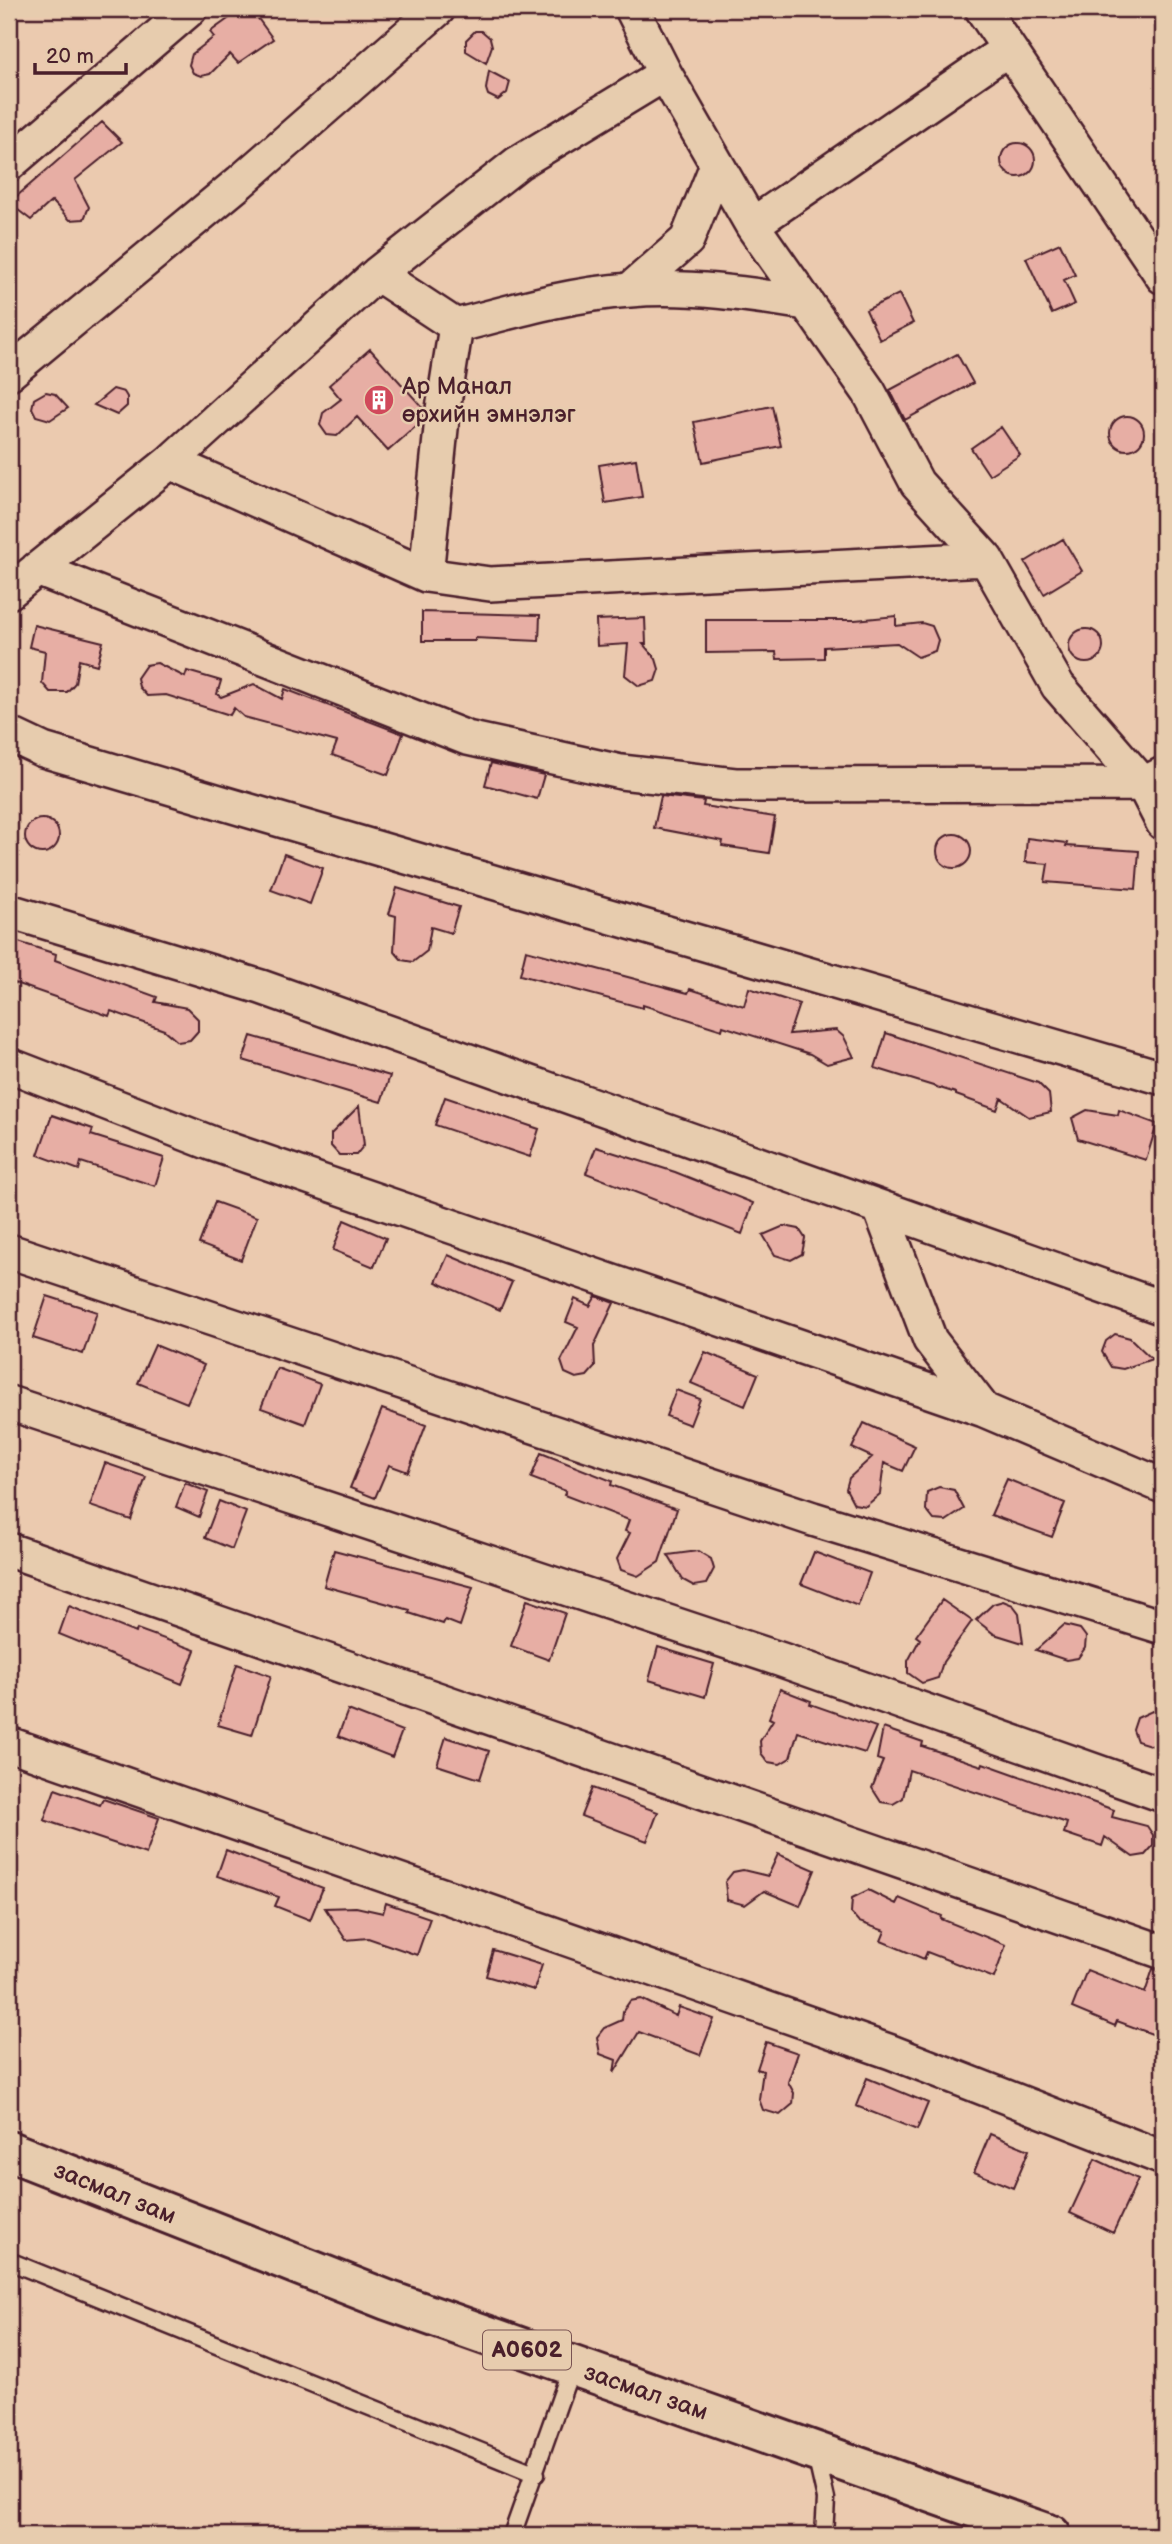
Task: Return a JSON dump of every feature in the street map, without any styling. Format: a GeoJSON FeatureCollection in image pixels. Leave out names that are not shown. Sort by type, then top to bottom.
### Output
{"type":"FeatureCollection","features":[{"type":"Feature","properties":{"kind":"highway","name":"засмал зам"},"geometry":{"type":"LineString","coordinates":[[9,2151],[387,2300],[1051,2535]]}},
{"type":"Feature","properties":{"kind":"street"},"geometry":{"type":"LineString","coordinates":[[9,164],[190,9]]}},
{"type":"Feature","properties":{"kind":"street"},"geometry":{"type":"LineString","coordinates":[[9,373],[229,191],[438,9]]}},
{"type":"Feature","properties":{"kind":"street"},"geometry":{"type":"LineString","coordinates":[[632,9],[665,75],[752,225],[869,392],[917,483],[986,559],[1058,686],[1153,779],[1163,823]]}},
{"type":"Feature","properties":{"kind":"street"},"geometry":{"type":"LineString","coordinates":[[982,9],[1163,277]]}},
{"type":"Feature","properties":{"kind":"street"},"geometry":{"type":"LineString","coordinates":[[752,225],[1008,49]]}},
{"type":"Feature","properties":{"kind":"street"},"geometry":{"type":"LineString","coordinates":[[9,592],[170,462],[377,274],[518,163],[665,75]]}},
{"type":"Feature","properties":{"kind":"street"},"geometry":{"type":"LineString","coordinates":[[631,289],[687,240],[717,165]]}},
{"type":"Feature","properties":{"kind":"street"},"geometry":{"type":"LineString","coordinates":[[377,274],[456,326],[567,298],[631,289],[732,292],[806,303]]}},
{"type":"Feature","properties":{"kind":"street"},"geometry":{"type":"LineString","coordinates":[[426,575],[443,409],[456,326]]}},
{"type":"Feature","properties":{"kind":"street"},"geometry":{"type":"LineString","coordinates":[[170,462],[426,575],[490,584],[986,559]]}},
{"type":"Feature","properties":{"kind":"street"},"geometry":{"type":"LineString","coordinates":[[37,569],[467,738],[621,772],[735,785],[1153,779]]}},
{"type":"Feature","properties":{"kind":"street"},"geometry":{"type":"LineString","coordinates":[[9,734],[43,750],[187,793],[1163,1078]]}},
{"type":"Feature","properties":{"kind":"street"},"geometry":{"type":"LineString","coordinates":[[9,911],[261,987],[1163,1308]]}},
{"type":"Feature","properties":{"kind":"street"},"geometry":{"type":"LineString","coordinates":[[9,1065],[214,1144],[984,1410],[1163,1486]]}},
{"type":"Feature","properties":{"kind":"street"},"geometry":{"type":"LineString","coordinates":[[880,1208],[930,1340],[984,1410]]}},
{"type":"Feature","properties":{"kind":"street"},"geometry":{"type":"LineString","coordinates":[[9,1251],[813,1519],[1163,1627]]}},
{"type":"Feature","properties":{"kind":"street"},"geometry":{"type":"LineString","coordinates":[[9,1403],[782,1660],[1163,1795]]}},
{"type":"Feature","properties":{"kind":"street"},"geometry":{"type":"LineString","coordinates":[[9,1549],[1163,1952]]}},
{"type":"Feature","properties":{"kind":"street"},"geometry":{"type":"LineString","coordinates":[[9,1744],[891,2052],[1163,2158]]}},
{"type":"Feature","properties":{"kind":"lane"},"geometry":{"type":"LineString","coordinates":[[9,2261],[536,2474]]}},
{"type":"Feature","properties":{"kind":"lane"},"geometry":{"type":"LineString","coordinates":[[512,2535],[536,2474],[572,2366]]}},
{"type":"Feature","properties":{"kind":"lane"},"geometry":{"type":"LineString","coordinates":[[816,2452],[826,2499],[824,2535]]}},
{"type":"Feature","properties":{"kind":"building"},"geometry":{"type":"Polygon","coordinates":[[[242,9],[251,9],[273,39],[238,63],[230,54],[210,74],[201,76],[193,73],[189,65],[192,54],[214,37],[210,32],[242,9]]]}},
{"type":"Feature","properties":{"kind":"building"},"geometry":{"type":"Polygon","coordinates":[[[475,31],[482,31],[490,38],[492,46],[486,63],[466,51],[466,40],[475,31]]]}},
{"type":"Feature","properties":{"kind":"building"},"geometry":{"type":"Polygon","coordinates":[[[489,71],[510,82],[507,93],[498,100],[488,95],[486,89],[489,71]]]}},
{"type":"Feature","properties":{"kind":"building"},"geometry":{"type":"Polygon","coordinates":[[[102,122],[122,142],[75,180],[89,207],[84,219],[70,220],[52,201],[31,220],[9,203],[102,122]]]}},
{"type":"Feature","properties":{"kind":"building"},"geometry":{"type":"Polygon","coordinates":[[[1018,143],[1030,148],[1035,160],[1030,172],[1018,177],[1006,172],[1001,160],[1006,148],[1018,143]]]}},
{"type":"Feature","properties":{"kind":"building"},"geometry":{"type":"Polygon","coordinates":[[[1060,243],[1075,275],[1064,280],[1075,304],[1052,314],[1026,258],[1060,243]]]}},
{"type":"Feature","properties":{"kind":"building"},"geometry":{"type":"Polygon","coordinates":[[[899,294],[913,323],[880,340],[866,310],[899,294]]]}},
{"type":"Feature","properties":{"kind":"building","name":"Ар Манал өрхийн эмнэлэг"},"geometry":{"type":"Polygon","coordinates":[[[370,349],[424,409],[423,420],[388,451],[357,417],[337,436],[327,435],[320,425],[323,413],[341,399],[329,385],[370,349]]]}},
{"type":"Feature","properties":{"kind":"building"},"geometry":{"type":"Polygon","coordinates":[[[957,354],[973,383],[905,420],[890,390],[957,354]]]}},
{"type":"Feature","properties":{"kind":"building"},"geometry":{"type":"Polygon","coordinates":[[[113,389],[124,392],[127,397],[127,406],[117,415],[94,405],[113,389]]]}},
{"type":"Feature","properties":{"kind":"building"},"geometry":{"type":"Polygon","coordinates":[[[46,392],[55,394],[68,408],[50,420],[36,416],[32,408],[34,399],[46,392]]]}},
{"type":"Feature","properties":{"kind":"building"},"geometry":{"type":"Polygon","coordinates":[[[772,406],[781,446],[703,462],[694,422],[772,406]]]}},
{"type":"Feature","properties":{"kind":"building"},"geometry":{"type":"Polygon","coordinates":[[[1127,416],[1139,421],[1144,433],[1139,445],[1127,450],[1115,445],[1110,433],[1115,421],[1127,416]]]}},
{"type":"Feature","properties":{"kind":"building"},"geometry":{"type":"Polygon","coordinates":[[[1001,427],[1020,455],[989,475],[971,448],[1001,427]]]}},
{"type":"Feature","properties":{"kind":"building"},"geometry":{"type":"Polygon","coordinates":[[[636,459],[642,497],[605,503],[599,465],[636,459]]]}},
{"type":"Feature","properties":{"kind":"building"},"geometry":{"type":"Polygon","coordinates":[[[1063,539],[1082,571],[1044,594],[1025,562],[1063,539]]]}},
{"type":"Feature","properties":{"kind":"building"},"geometry":{"type":"Polygon","coordinates":[[[422,612],[540,615],[539,641],[475,638],[475,641],[422,641],[422,612]]]}},
{"type":"Feature","properties":{"kind":"building"},"geometry":{"type":"Polygon","coordinates":[[[896,616],[896,626],[922,623],[932,626],[938,640],[935,651],[918,657],[897,643],[824,647],[824,658],[777,659],[776,652],[706,653],[706,620],[855,620],[896,616]]]}},
{"type":"Feature","properties":{"kind":"building"},"geometry":{"type":"Polygon","coordinates":[[[645,618],[646,644],[643,644],[656,659],[659,669],[655,681],[639,686],[625,675],[628,644],[597,646],[596,620],[645,618]]]}},
{"type":"Feature","properties":{"kind":"building"},"geometry":{"type":"Polygon","coordinates":[[[34,625],[103,642],[97,665],[79,660],[75,683],[67,692],[50,692],[42,683],[45,651],[29,647],[34,625]]]}},
{"type":"Feature","properties":{"kind":"building"},"geometry":{"type":"Polygon","coordinates":[[[1086,629],[1098,634],[1103,646],[1098,658],[1086,663],[1074,658],[1069,646],[1074,634],[1086,629]]]}},
{"type":"Feature","properties":{"kind":"building"},"geometry":{"type":"Polygon","coordinates":[[[157,663],[185,677],[187,671],[221,681],[217,694],[221,697],[254,684],[282,699],[285,689],[403,734],[388,775],[332,755],[337,742],[244,717],[234,708],[230,715],[166,695],[147,696],[139,687],[137,678],[146,665],[157,663]]]}},
{"type":"Feature","properties":{"kind":"building"},"geometry":{"type":"Polygon","coordinates":[[[491,763],[544,775],[537,799],[485,785],[491,763]]]}},
{"type":"Feature","properties":{"kind":"building"},"geometry":{"type":"Polygon","coordinates":[[[661,796],[704,801],[703,806],[775,817],[769,853],[722,846],[723,841],[654,828],[661,796]]]}},
{"type":"Feature","properties":{"kind":"building"},"geometry":{"type":"Polygon","coordinates":[[[42,819],[54,824],[59,836],[54,848],[42,853],[30,848],[25,836],[30,824],[42,819]]]}},
{"type":"Feature","properties":{"kind":"building"},"geometry":{"type":"Polygon","coordinates":[[[954,834],[966,839],[971,851],[966,863],[954,868],[942,863],[937,851],[942,839],[954,834]]]}},
{"type":"Feature","properties":{"kind":"building"},"geometry":{"type":"Polygon","coordinates":[[[1027,838],[1067,843],[1066,846],[1139,851],[1136,889],[1045,882],[1048,864],[1025,862],[1027,838]]]}},
{"type":"Feature","properties":{"kind":"building"},"geometry":{"type":"Polygon","coordinates":[[[284,854],[323,868],[310,904],[271,890],[284,854]]]}},
{"type":"Feature","properties":{"kind":"building"},"geometry":{"type":"Polygon","coordinates":[[[397,888],[459,907],[451,933],[431,927],[427,951],[413,962],[402,960],[394,951],[396,916],[389,914],[397,888]]]}},
{"type":"Feature","properties":{"kind":"building"},"geometry":{"type":"Polygon","coordinates":[[[9,939],[56,954],[55,960],[157,997],[155,1002],[187,1008],[198,1019],[198,1031],[190,1040],[178,1042],[164,1030],[111,1011],[109,1016],[9,981],[9,939]]]}},
{"type":"Feature","properties":{"kind":"building"},"geometry":{"type":"Polygon","coordinates":[[[526,950],[688,993],[690,989],[744,1006],[749,988],[799,1004],[789,1034],[836,1030],[844,1037],[854,1057],[827,1064],[810,1054],[723,1026],[722,1030],[643,1005],[643,1008],[520,975],[526,950]]]}},
{"type":"Feature","properties":{"kind":"building"},"geometry":{"type":"Polygon","coordinates":[[[886,1033],[1038,1083],[1049,1094],[1051,1112],[1029,1117],[1001,1098],[997,1110],[956,1093],[875,1068],[886,1033]]]}},
{"type":"Feature","properties":{"kind":"building"},"geometry":{"type":"Polygon","coordinates":[[[251,1036],[390,1076],[381,1102],[243,1060],[251,1036]]]}},
{"type":"Feature","properties":{"kind":"building"},"geometry":{"type":"Polygon","coordinates":[[[445,1097],[539,1129],[530,1157],[435,1125],[445,1097]]]}},
{"type":"Feature","properties":{"kind":"building"},"geometry":{"type":"Polygon","coordinates":[[[359,1106],[364,1145],[356,1155],[339,1155],[331,1146],[331,1134],[359,1106]]]}},
{"type":"Feature","properties":{"kind":"building"},"geometry":{"type":"Polygon","coordinates":[[[1087,1110],[1118,1115],[1119,1110],[1157,1124],[1146,1160],[1078,1139],[1072,1118],[1087,1110]]]}},
{"type":"Feature","properties":{"kind":"building"},"geometry":{"type":"Polygon","coordinates":[[[52,1115],[93,1129],[91,1135],[164,1158],[155,1186],[81,1162],[79,1170],[38,1155],[52,1115]]]}},
{"type":"Feature","properties":{"kind":"building"},"geometry":{"type":"Polygon","coordinates":[[[596,1147],[675,1172],[753,1203],[742,1234],[586,1173],[596,1147]]]}},
{"type":"Feature","properties":{"kind":"building"},"geometry":{"type":"Polygon","coordinates":[[[215,1202],[257,1217],[241,1260],[199,1244],[215,1202]]]}},
{"type":"Feature","properties":{"kind":"building"},"geometry":{"type":"Polygon","coordinates":[[[344,1220],[386,1238],[374,1267],[333,1250],[344,1220]]]}},
{"type":"Feature","properties":{"kind":"building"},"geometry":{"type":"Polygon","coordinates":[[[784,1226],[799,1229],[805,1238],[802,1254],[791,1260],[775,1255],[763,1235],[784,1226]]]}},
{"type":"Feature","properties":{"kind":"building"},"geometry":{"type":"Polygon","coordinates":[[[448,1255],[512,1282],[500,1310],[436,1282],[448,1255]]]}},
{"type":"Feature","properties":{"kind":"building"},"geometry":{"type":"Polygon","coordinates":[[[47,1296],[97,1312],[83,1354],[33,1338],[47,1296]]]}},
{"type":"Feature","properties":{"kind":"building"},"geometry":{"type":"Polygon","coordinates":[[[596,1296],[614,1303],[594,1346],[595,1367],[587,1376],[576,1378],[565,1373],[561,1361],[578,1327],[566,1322],[575,1299],[590,1306],[596,1296]]]}},
{"type":"Feature","properties":{"kind":"building"},"geometry":{"type":"Polygon","coordinates":[[[1115,1334],[1130,1338],[1152,1359],[1123,1369],[1111,1367],[1102,1352],[1106,1341],[1115,1334]]]}},
{"type":"Feature","properties":{"kind":"building"},"geometry":{"type":"Polygon","coordinates":[[[155,1345],[204,1365],[187,1403],[138,1383],[155,1345]]]}},
{"type":"Feature","properties":{"kind":"building"},"geometry":{"type":"Polygon","coordinates":[[[705,1352],[758,1374],[745,1406],[691,1383],[705,1352]]]}},
{"type":"Feature","properties":{"kind":"building"},"geometry":{"type":"Polygon","coordinates":[[[277,1368],[320,1384],[305,1424],[261,1408],[277,1368]]]}},
{"type":"Feature","properties":{"kind":"building"},"geometry":{"type":"Polygon","coordinates":[[[676,1390],[700,1399],[690,1425],[666,1416],[676,1390]]]}},
{"type":"Feature","properties":{"kind":"building"},"geometry":{"type":"Polygon","coordinates":[[[382,1409],[426,1425],[408,1472],[389,1465],[375,1498],[350,1488],[382,1409]]]}},
{"type":"Feature","properties":{"kind":"building"},"geometry":{"type":"Polygon","coordinates":[[[864,1423],[915,1446],[903,1471],[884,1463],[880,1494],[866,1506],[854,1504],[846,1489],[849,1478],[872,1457],[852,1448],[864,1423]]]}},
{"type":"Feature","properties":{"kind":"building"},"geometry":{"type":"Polygon","coordinates":[[[541,1453],[612,1481],[611,1485],[677,1509],[659,1562],[638,1576],[621,1570],[617,1559],[630,1533],[625,1531],[629,1520],[564,1495],[566,1491],[531,1478],[541,1453]]]}},
{"type":"Feature","properties":{"kind":"building"},"geometry":{"type":"Polygon","coordinates":[[[105,1463],[146,1477],[131,1520],[90,1506],[105,1463]]]}},
{"type":"Feature","properties":{"kind":"building"},"geometry":{"type":"Polygon","coordinates":[[[1007,1479],[1065,1503],[1052,1537],[991,1515],[1007,1479]]]}},
{"type":"Feature","properties":{"kind":"building"},"geometry":{"type":"Polygon","coordinates":[[[185,1483],[208,1492],[199,1517],[176,1507],[185,1483]]]}},
{"type":"Feature","properties":{"kind":"building"},"geometry":{"type":"Polygon","coordinates":[[[939,1487],[954,1490],[964,1509],[946,1521],[934,1520],[926,1510],[927,1492],[939,1487]]]}},
{"type":"Feature","properties":{"kind":"building"},"geometry":{"type":"Polygon","coordinates":[[[219,1501],[246,1512],[232,1549],[205,1538],[219,1501]]]}},
{"type":"Feature","properties":{"kind":"building"},"geometry":{"type":"Polygon","coordinates":[[[334,1550],[473,1587],[460,1626],[445,1620],[443,1624],[409,1613],[410,1610],[324,1586],[334,1550]]]}},
{"type":"Feature","properties":{"kind":"building"},"geometry":{"type":"Polygon","coordinates":[[[698,1551],[711,1559],[714,1569],[706,1584],[694,1586],[683,1580],[668,1555],[698,1551]]]}},
{"type":"Feature","properties":{"kind":"building"},"geometry":{"type":"Polygon","coordinates":[[[814,1552],[870,1573],[858,1606],[801,1584],[814,1552]]]}},
{"type":"Feature","properties":{"kind":"building"},"geometry":{"type":"Polygon","coordinates":[[[527,1600],[565,1613],[549,1660],[511,1646],[527,1600]]]}},
{"type":"Feature","properties":{"kind":"building"},"geometry":{"type":"Polygon","coordinates":[[[942,1600],[972,1621],[943,1662],[938,1678],[922,1683],[908,1673],[908,1661],[920,1639],[916,1636],[942,1600]]]}},
{"type":"Feature","properties":{"kind":"building"},"geometry":{"type":"Polygon","coordinates":[[[1003,1601],[1013,1605],[1019,1613],[1023,1643],[994,1634],[976,1620],[993,1604],[1003,1601]]]}},
{"type":"Feature","properties":{"kind":"building"},"geometry":{"type":"Polygon","coordinates":[[[69,1606],[136,1633],[137,1629],[195,1650],[182,1684],[59,1634],[69,1606]]]}},
{"type":"Feature","properties":{"kind":"building"},"geometry":{"type":"Polygon","coordinates":[[[1064,1625],[1080,1629],[1086,1637],[1085,1648],[1078,1658],[1066,1660],[1036,1650],[1064,1625]]]}},
{"type":"Feature","properties":{"kind":"building"},"geometry":{"type":"Polygon","coordinates":[[[658,1647],[714,1664],[705,1697],[649,1680],[658,1647]]]}},
{"type":"Feature","properties":{"kind":"building"},"geometry":{"type":"Polygon","coordinates":[[[237,1664],[271,1676],[252,1735],[218,1725],[237,1664]]]}},
{"type":"Feature","properties":{"kind":"building"},"geometry":{"type":"Polygon","coordinates":[[[780,1689],[811,1701],[810,1704],[876,1727],[865,1753],[798,1732],[790,1758],[780,1764],[768,1762],[761,1753],[760,1741],[773,1720],[769,1718],[780,1689]]]}},
{"type":"Feature","properties":{"kind":"building"},"geometry":{"type":"Polygon","coordinates":[[[348,1710],[402,1731],[392,1757],[338,1736],[348,1710]]]}},
{"type":"Feature","properties":{"kind":"building"},"geometry":{"type":"Polygon","coordinates":[[[1152,1711],[1163,1715],[1163,1742],[1153,1746],[1137,1741],[1133,1730],[1137,1718],[1152,1711]]]}},
{"type":"Feature","properties":{"kind":"building"},"geometry":{"type":"Polygon","coordinates":[[[883,1728],[923,1742],[922,1746],[982,1766],[983,1763],[1114,1810],[1112,1817],[1147,1826],[1153,1835],[1153,1846],[1145,1855],[1133,1857],[1105,1837],[1102,1846],[1064,1833],[1067,1823],[909,1770],[903,1798],[893,1804],[881,1802],[872,1788],[883,1761],[877,1759],[883,1728]]]}},
{"type":"Feature","properties":{"kind":"building"},"geometry":{"type":"Polygon","coordinates":[[[446,1737],[489,1751],[480,1779],[437,1765],[446,1737]]]}},
{"type":"Feature","properties":{"kind":"building"},"geometry":{"type":"Polygon","coordinates":[[[592,1788],[658,1812],[647,1841],[581,1816],[592,1788]]]}},
{"type":"Feature","properties":{"kind":"building"},"geometry":{"type":"Polygon","coordinates":[[[55,1789],[100,1805],[103,1799],[159,1818],[146,1854],[44,1820],[55,1789]]]}},
{"type":"Feature","properties":{"kind":"building"},"geometry":{"type":"Polygon","coordinates":[[[226,1850],[323,1888],[310,1920],[275,1906],[279,1897],[217,1876],[226,1850]]]}},
{"type":"Feature","properties":{"kind":"building"},"geometry":{"type":"Polygon","coordinates":[[[778,1854],[815,1870],[800,1906],[764,1891],[745,1905],[727,1900],[725,1882],[733,1872],[743,1870],[768,1876],[778,1854]]]}},
{"type":"Feature","properties":{"kind":"building"},"geometry":{"type":"Polygon","coordinates":[[[868,1890],[896,1904],[899,1898],[942,1916],[941,1919],[1006,1945],[994,1978],[927,1952],[924,1959],[881,1941],[885,1931],[859,1922],[851,1913],[852,1898],[868,1890]]]}},
{"type":"Feature","properties":{"kind":"building"},"geometry":{"type":"Polygon","coordinates":[[[386,1903],[430,1918],[417,1955],[368,1938],[346,1940],[325,1908],[356,1907],[383,1913],[386,1903]]]}},
{"type":"Feature","properties":{"kind":"building"},"geometry":{"type":"Polygon","coordinates":[[[493,1950],[542,1965],[534,1990],[486,1976],[493,1950]]]}},
{"type":"Feature","properties":{"kind":"building"},"geometry":{"type":"Polygon","coordinates":[[[1153,1969],[1163,1971],[1163,2038],[1117,2021],[1115,2026],[1072,2008],[1087,1970],[1145,1993],[1153,1969]]]}},
{"type":"Feature","properties":{"kind":"building"},"geometry":{"type":"Polygon","coordinates":[[[641,1999],[676,2016],[679,2007],[714,2019],[700,2055],[639,2032],[614,2073],[616,2060],[600,2054],[597,2037],[604,2028],[622,2020],[623,2011],[630,2001],[641,1999]]]}},
{"type":"Feature","properties":{"kind":"building"},"geometry":{"type":"Polygon","coordinates":[[[766,2042],[798,2053],[788,2082],[794,2093],[793,2104],[780,2115],[763,2110],[759,2099],[763,2071],[757,2069],[766,2042]]]}},
{"type":"Feature","properties":{"kind":"building"},"geometry":{"type":"Polygon","coordinates":[[[867,2078],[928,2103],[917,2130],[856,2106],[867,2078]]]}},
{"type":"Feature","properties":{"kind":"building"},"geometry":{"type":"Polygon","coordinates":[[[990,2134],[1029,2150],[1013,2188],[974,2172],[990,2134]]]}},
{"type":"Feature","properties":{"kind":"building"},"geometry":{"type":"Polygon","coordinates":[[[1095,2159],[1138,2179],[1113,2233],[1070,2213],[1095,2159]]]}},
{"type":"Feature","properties":{"kind":"place","name":"Ар Манал өрхийн эмнэлэг"},"geometry":{"type":"Point","coordinates":[379,400]}}]}
